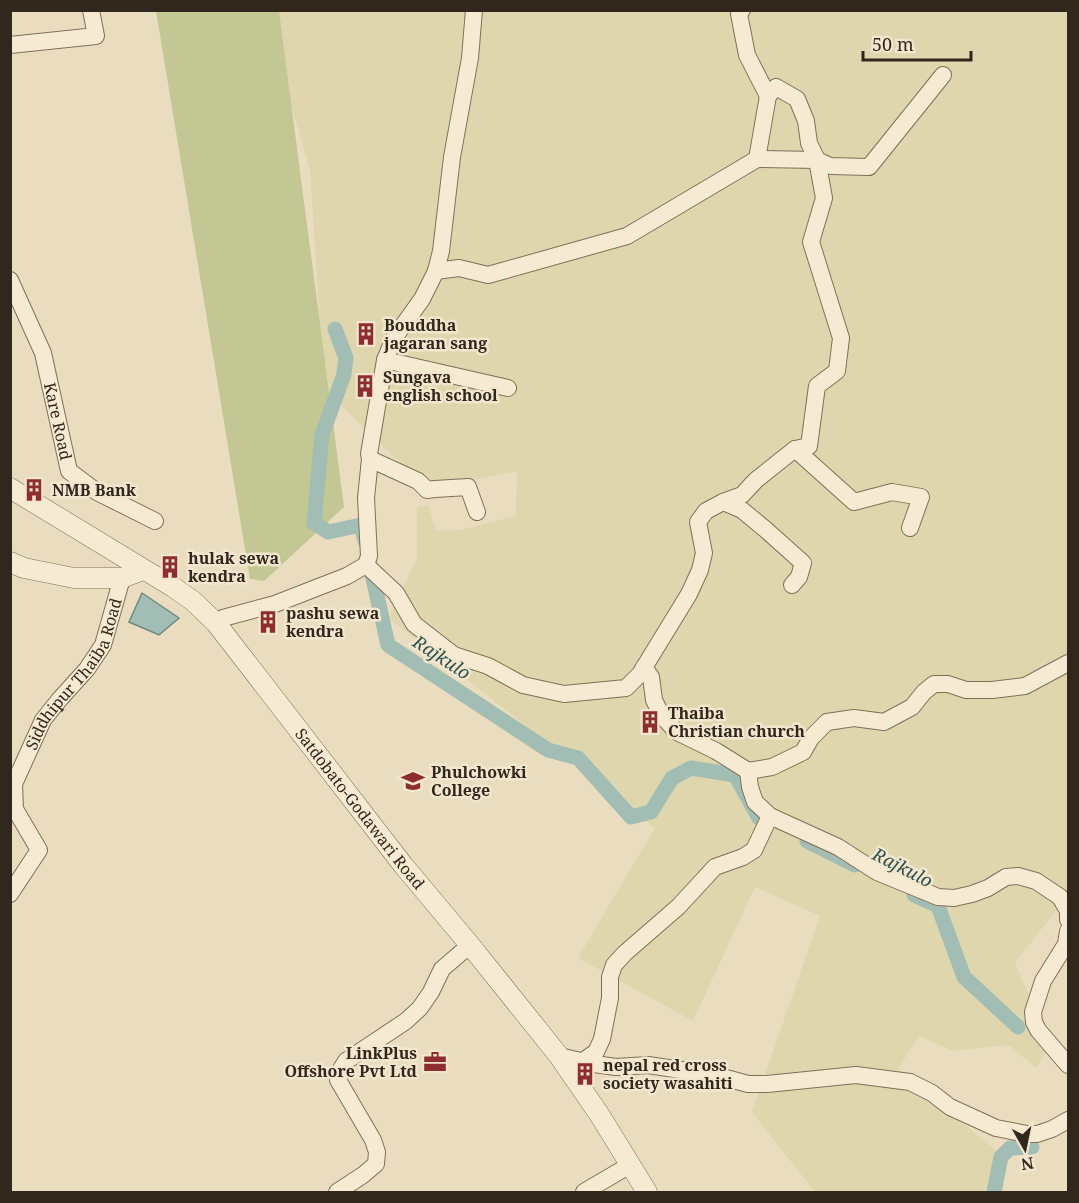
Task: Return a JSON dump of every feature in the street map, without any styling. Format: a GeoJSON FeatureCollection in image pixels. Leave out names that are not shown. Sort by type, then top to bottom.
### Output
{"type":"FeatureCollection","features":[{"type":"Feature","properties":{"kind":"street"},"geometry":{"type":"LineString","coordinates":[[10,45],[96,36],[91,10]]}},
{"type":"Feature","properties":{"kind":"street"},"geometry":{"type":"LineString","coordinates":[[216,623],[223,618],[275,604],[327,584],[366,565],[369,556],[366,498],[369,454],[385,360],[394,338],[422,299],[436,271],[470,58],[474,10]]}},
{"type":"Feature","properties":{"kind":"street"},"geometry":{"type":"LineString","coordinates":[[742,10],[739,15],[747,55],[768,96]]}},
{"type":"Feature","properties":{"kind":"street"},"geometry":{"type":"LineString","coordinates":[[436,271],[459,268],[488,275],[627,236],[757,159],[817,160],[830,166],[869,167],[943,75]]}},
{"type":"Feature","properties":{"kind":"street"},"geometry":{"type":"LineString","coordinates":[[366,565],[396,593],[414,624],[454,655],[488,666],[523,685],[564,694],[626,688],[640,674],[689,594],[700,570],[704,553],[698,522],[706,511],[742,495],[756,480],[795,449],[809,446],[817,386],[837,371],[841,338],[811,242],[824,198],[817,160],[809,143],[806,121],[797,99],[776,87],[768,96],[757,159]]}},
{"type":"Feature","properties":{"kind":"street","name":"Kare Road"},"geometry":{"type":"LineString","coordinates":[[10,280],[43,353],[69,471],[97,492],[155,521]]}},
{"type":"Feature","properties":{"kind":"street"},"geometry":{"type":"LineString","coordinates":[[385,360],[508,388]]}},
{"type":"Feature","properties":{"kind":"street"},"geometry":{"type":"LineString","coordinates":[[795,449],[854,502],[892,492],[921,497],[910,528]]}},
{"type":"Feature","properties":{"kind":"street"},"geometry":{"type":"LineString","coordinates":[[370,459],[418,481],[428,490],[468,487],[477,512]]}},
{"type":"Feature","properties":{"kind":"street","name":"Satdobato-Godawari Road"},"geometry":{"type":"LineString","coordinates":[[10,488],[174,587],[216,623],[403,865],[559,1056],[599,1114],[647,1192]]}},
{"type":"Feature","properties":{"kind":"street"},"geometry":{"type":"LineString","coordinates":[[723,502],[742,510],[803,564],[799,578],[792,585]]}},
{"type":"Feature","properties":{"kind":"street"},"geometry":{"type":"LineString","coordinates":[[10,562],[24,568],[74,578],[122,578],[144,570]]}},
{"type":"Feature","properties":{"kind":"street","name":"Siddhipur Thaiba Road"},"geometry":{"type":"LineString","coordinates":[[10,894],[39,850],[15,809],[14,784],[43,720],[87,669],[103,645],[122,578]]}},
{"type":"Feature","properties":{"kind":"street"},"geometry":{"type":"LineString","coordinates":[[644,667],[651,677],[654,700],[662,716],[677,732],[716,751],[748,771],[772,767],[803,752],[811,738],[827,722],[854,718],[884,722],[912,707],[934,684],[948,684],[966,690],[1025,686],[1068,663]]}},
{"type":"Feature","properties":{"kind":"street"},"geometry":{"type":"LineString","coordinates":[[748,771],[755,802],[770,816],[838,847],[877,872],[938,897],[954,898],[988,888],[1000,879],[1018,876],[1036,881],[1060,897],[1068,911],[1068,920]]}},
{"type":"Feature","properties":{"kind":"street"},"geometry":{"type":"LineString","coordinates":[[583,1061],[596,1052],[602,1039],[609,1004],[610,977],[614,965],[678,907],[715,867],[743,857],[754,850],[770,816]]}},
{"type":"Feature","properties":{"kind":"street"},"geometry":{"type":"LineString","coordinates":[[1068,930],[1066,944],[1043,981],[1033,1012],[1038,1030],[1068,1065]]}},
{"type":"Feature","properties":{"kind":"street"},"geometry":{"type":"LineString","coordinates":[[337,1192],[376,1164],[377,1152],[373,1140],[338,1080],[341,1069],[346,1061],[406,1022],[426,1000],[442,969],[470,945]]}},
{"type":"Feature","properties":{"kind":"street"},"geometry":{"type":"LineString","coordinates":[[559,1056],[616,1068],[648,1065],[715,1075],[748,1084],[856,1075],[884,1078],[910,1083],[932,1093],[950,1107],[996,1128],[1027,1134],[1037,1134],[1052,1129],[1068,1120]]}},
{"type":"Feature","properties":{"kind":"street"},"geometry":{"type":"LineString","coordinates":[[584,1192],[630,1165]]}},
{"type":"Feature","properties":{"kind":"shaded area"},"geometry":{"type":"Polygon","coordinates":[[[268,10],[1068,11],[1068,895],[1015,963],[1051,1045],[1036,1068],[1009,1045],[953,1051],[919,1036],[898,1069],[999,1153],[991,1192],[815,1192],[752,1112],[820,916],[755,887],[693,1021],[578,958],[655,828],[389,618],[417,558],[417,507],[428,505],[436,531],[461,530],[516,516],[517,471],[427,490],[324,388],[310,170],[267,22],[268,10]]]}},
{"type":"Feature","properties":{"kind":"green space"},"geometry":{"type":"Polygon","coordinates":[[[156,11],[279,11],[344,507],[264,581],[250,579],[156,11]]]}},
{"type":"Feature","properties":{"kind":"water"},"geometry":{"type":"Polygon","coordinates":[[[142,593],[179,618],[159,635],[129,622],[142,593]]]}},
{"type":"Feature","properties":{"kind":"waterway","name":"Rajkulo"},"geometry":{"type":"LineString","coordinates":[[335,329],[346,358],[344,374],[322,435],[314,523],[328,532],[361,525],[365,541]]}},
{"type":"Feature","properties":{"kind":"waterway","name":"Rajkulo"},"geometry":{"type":"LineString","coordinates":[[370,565],[388,645],[548,750],[578,758],[631,817],[651,812],[672,778],[691,768],[735,775],[759,818]]}},
{"type":"Feature","properties":{"kind":"waterway","name":"Rajkulo"},"geometry":{"type":"LineString","coordinates":[[807,841],[855,865]]}},
{"type":"Feature","properties":{"kind":"waterway","name":"Rajkulo"},"geometry":{"type":"LineString","coordinates":[[914,895],[938,906],[964,977],[1018,1027]]}},
{"type":"Feature","properties":{"kind":"waterway"},"geometry":{"type":"LineString","coordinates":[[994,1192],[1001,1157],[1010,1148],[1032,1147]]}},
{"type":"Feature","properties":{"kind":"place","name":"Bouddha jagaran sang"},"geometry":{"type":"Point","coordinates":[366,334]}},
{"type":"Feature","properties":{"kind":"place","name":"Sungava english school"},"geometry":{"type":"Point","coordinates":[365,386]}},
{"type":"Feature","properties":{"kind":"place","name":"NMB Bank"},"geometry":{"type":"Point","coordinates":[34,490]}},
{"type":"Feature","properties":{"kind":"place","name":"hulak sewa kendra"},"geometry":{"type":"Point","coordinates":[170,567]}},
{"type":"Feature","properties":{"kind":"place","name":"pashu sewa kendra"},"geometry":{"type":"Point","coordinates":[268,622]}},
{"type":"Feature","properties":{"kind":"place","name":"Thaiba Christian church"},"geometry":{"type":"Point","coordinates":[650,722]}},
{"type":"Feature","properties":{"kind":"place","name":"Phulchowki College"},"geometry":{"type":"Point","coordinates":[413,781]}},
{"type":"Feature","properties":{"kind":"place","name":"LinkPlus Offshore Pvt Ltd"},"geometry":{"type":"Point","coordinates":[435,1062]}},
{"type":"Feature","properties":{"kind":"place","name":"nepal red cross society wasahiti"},"geometry":{"type":"Point","coordinates":[585,1074]}}]}
